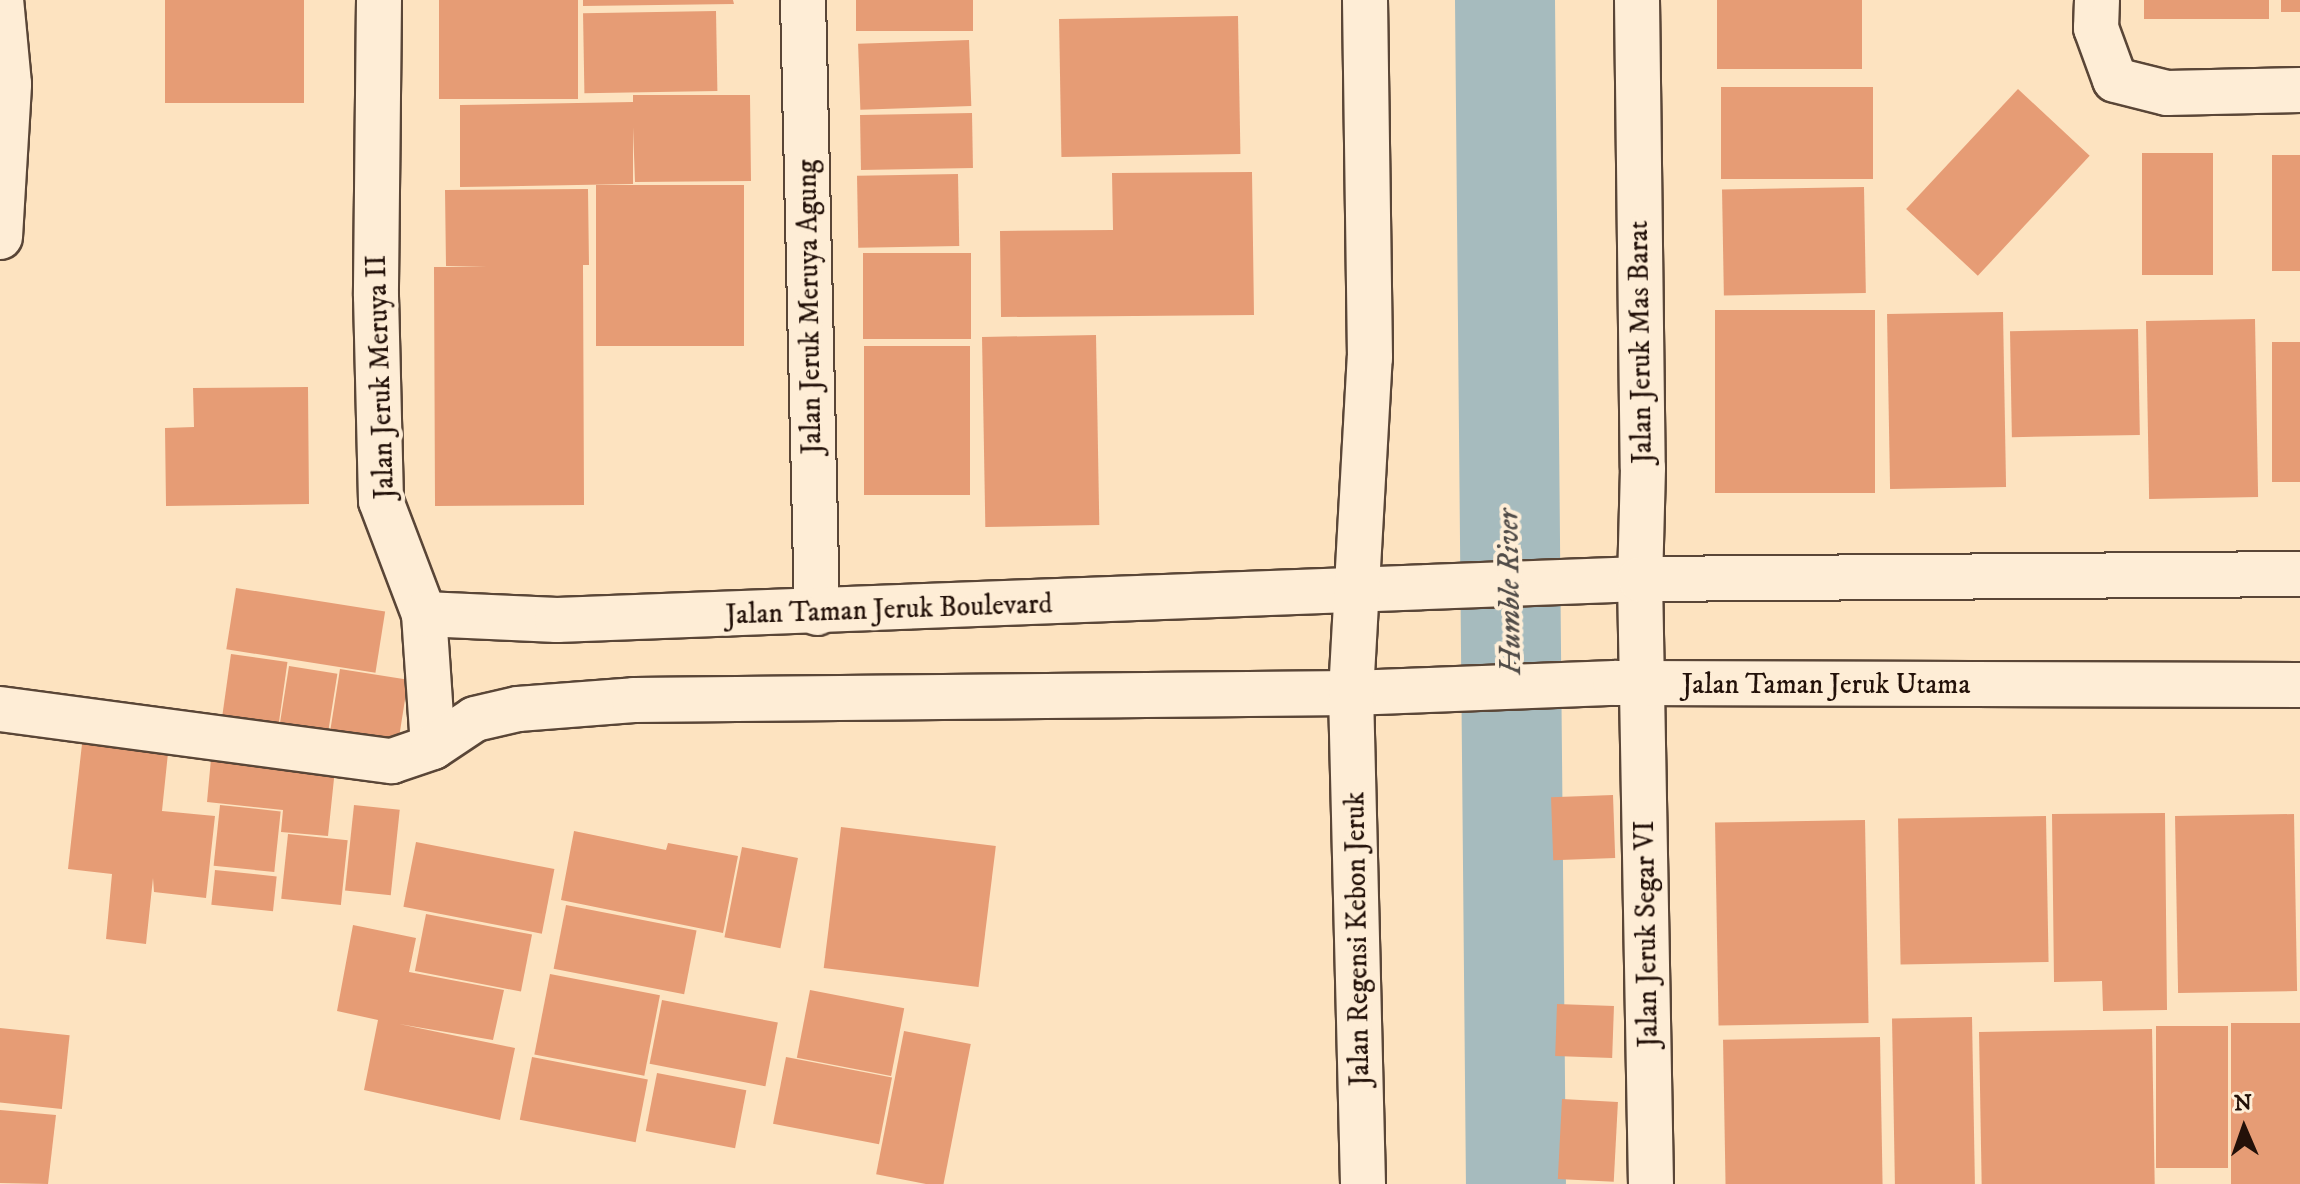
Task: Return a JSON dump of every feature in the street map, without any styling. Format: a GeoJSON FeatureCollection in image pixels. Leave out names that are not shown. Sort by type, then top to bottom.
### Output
{"type":"FeatureCollection","features":[{"type":"Feature","properties":{"kind":"street"},"geometry":{"type":"LineString","coordinates":[[0,237],[5,83],[1,0]]}},
{"type":"Feature","properties":{"kind":"street","name":"Jalan Jeruk Meruya II"},"geometry":{"type":"LineString","coordinates":[[379,0],[376,296],[381,501],[424,614],[433,747]]}},
{"type":"Feature","properties":{"kind":"street","name":"Jalan Jeruk Meruya Agung"},"geometry":{"type":"LineString","coordinates":[[803,0],[817,613]]}},
{"type":"Feature","properties":{"kind":"street","name":"Jalan Regensi Kebon Jeruk"},"geometry":{"type":"LineString","coordinates":[[1363,1184],[1351,693],[1354,592],[1370,358],[1365,0]]}},
{"type":"Feature","properties":{"kind":"street","name":"Jalan Jeruk Mas Barat"},"geometry":{"type":"LineString","coordinates":[[1623,684],[1640,579],[1643,468],[1637,0]]}},
{"type":"Feature","properties":{"kind":"street"},"geometry":{"type":"LineString","coordinates":[[2097,0],[2096,28],[2115,80],[2167,93],[2300,90]]}},
{"type":"Feature","properties":{"kind":"street"},"geometry":{"type":"LineString","coordinates":[[1354,592],[1640,579],[2300,574]]}},
{"type":"Feature","properties":{"kind":"street","name":"Jalan Taman Jeruk Boulevard"},"geometry":{"type":"LineString","coordinates":[[424,614],[557,620],[1354,592]]}},
{"type":"Feature","properties":{"kind":"street","name":"Jalan Taman Jeruk Utama"},"geometry":{"type":"LineString","coordinates":[[1351,693],[1623,684],[2300,685]]}},
{"type":"Feature","properties":{"kind":"street","name":"Jalan Jeruk Segar VI"},"geometry":{"type":"LineString","coordinates":[[1623,684],[1651,1184]]}},
{"type":"Feature","properties":{"kind":"street"},"geometry":{"type":"LineString","coordinates":[[0,709],[392,761],[433,747],[475,719],[518,709],[634,700],[1351,693]]}},
{"type":"Feature","properties":{"kind":"building"},"geometry":{"type":"Polygon","coordinates":[[[165,0],[304,0],[304,103],[165,103],[165,0]]]}},
{"type":"Feature","properties":{"kind":"building"},"geometry":{"type":"Polygon","coordinates":[[[439,0],[578,0],[578,99],[439,99],[439,0]]]}},
{"type":"Feature","properties":{"kind":"building"},"geometry":{"type":"Polygon","coordinates":[[[583,0],[733,0],[734,4],[583,6],[583,0]]]}},
{"type":"Feature","properties":{"kind":"building"},"geometry":{"type":"Polygon","coordinates":[[[856,0],[973,0],[973,31],[856,31],[856,0]]]}},
{"type":"Feature","properties":{"kind":"building"},"geometry":{"type":"Polygon","coordinates":[[[1717,0],[1862,0],[1862,69],[1717,69],[1717,0]]]}},
{"type":"Feature","properties":{"kind":"building"},"geometry":{"type":"Polygon","coordinates":[[[2144,0],[2269,0],[2269,19],[2144,19],[2144,0]]]}},
{"type":"Feature","properties":{"kind":"building"},"geometry":{"type":"Polygon","coordinates":[[[2281,0],[2300,0],[2300,12],[2281,12],[2281,0]]]}},
{"type":"Feature","properties":{"kind":"building"},"geometry":{"type":"Polygon","coordinates":[[[716,11],[717,91],[584,93],[583,13],[716,11]]]}},
{"type":"Feature","properties":{"kind":"building"},"geometry":{"type":"Polygon","coordinates":[[[1238,16],[1240,154],[1061,157],[1059,19],[1238,16]]]}},
{"type":"Feature","properties":{"kind":"building"},"geometry":{"type":"Polygon","coordinates":[[[969,40],[971,106],[860,110],[858,44],[969,40]]]}},
{"type":"Feature","properties":{"kind":"building"},"geometry":{"type":"Polygon","coordinates":[[[1721,87],[1873,87],[1873,179],[1721,179],[1721,87]]]}},
{"type":"Feature","properties":{"kind":"building"},"geometry":{"type":"Polygon","coordinates":[[[2018,89],[2090,156],[1978,276],[1906,209],[2018,89]]]}},
{"type":"Feature","properties":{"kind":"building"},"geometry":{"type":"Polygon","coordinates":[[[633,95],[750,95],[751,181],[635,182],[633,127],[633,184],[460,187],[460,105],[633,102],[633,95]]]}},
{"type":"Feature","properties":{"kind":"building"},"geometry":{"type":"Polygon","coordinates":[[[972,113],[973,168],[861,170],[860,115],[972,113]]]}},
{"type":"Feature","properties":{"kind":"building"},"geometry":{"type":"Polygon","coordinates":[[[2142,153],[2213,153],[2213,275],[2142,275],[2142,153]]]}},
{"type":"Feature","properties":{"kind":"building"},"geometry":{"type":"Polygon","coordinates":[[[2272,155],[2300,155],[2300,271],[2272,271],[2272,155]]]}},
{"type":"Feature","properties":{"kind":"building"},"geometry":{"type":"Polygon","coordinates":[[[1252,172],[1254,315],[1001,317],[1000,231],[1113,230],[1112,173],[1252,172]]]}},
{"type":"Feature","properties":{"kind":"building"},"geometry":{"type":"Polygon","coordinates":[[[958,174],[959,246],[858,248],[857,176],[958,174]]]}},
{"type":"Feature","properties":{"kind":"building"},"geometry":{"type":"Polygon","coordinates":[[[596,185],[744,185],[744,346],[596,346],[596,185]]]}},
{"type":"Feature","properties":{"kind":"building"},"geometry":{"type":"Polygon","coordinates":[[[1864,187],[1866,293],[1724,295],[1722,189],[1864,187]]]}},
{"type":"Feature","properties":{"kind":"building"},"geometry":{"type":"Polygon","coordinates":[[[588,189],[589,265],[583,265],[584,505],[435,506],[434,267],[487,267],[446,266],[445,190],[588,189]]]}},
{"type":"Feature","properties":{"kind":"building"},"geometry":{"type":"Polygon","coordinates":[[[863,253],[971,253],[971,339],[863,339],[863,253]]]}},
{"type":"Feature","properties":{"kind":"building"},"geometry":{"type":"Polygon","coordinates":[[[1715,310],[1875,310],[1875,493],[1715,493],[1715,310]]]}},
{"type":"Feature","properties":{"kind":"building"},"geometry":{"type":"Polygon","coordinates":[[[2003,312],[2006,487],[1890,489],[1887,314],[2003,312]]]}},
{"type":"Feature","properties":{"kind":"building"},"geometry":{"type":"Polygon","coordinates":[[[2255,319],[2258,497],[2149,499],[2146,321],[2255,319]]]}},
{"type":"Feature","properties":{"kind":"building"},"geometry":{"type":"Polygon","coordinates":[[[2138,329],[2140,435],[2012,437],[2010,331],[2138,329]]]}},
{"type":"Feature","properties":{"kind":"building"},"geometry":{"type":"Polygon","coordinates":[[[1096,335],[1099,525],[985,527],[982,337],[1096,335]]]}},
{"type":"Feature","properties":{"kind":"building"},"geometry":{"type":"Polygon","coordinates":[[[2272,342],[2300,342],[2300,482],[2272,482],[2272,342]]]}},
{"type":"Feature","properties":{"kind":"building"},"geometry":{"type":"Polygon","coordinates":[[[864,346],[970,346],[970,495],[864,495],[864,346]]]}},
{"type":"Feature","properties":{"kind":"building"},"geometry":{"type":"Polygon","coordinates":[[[308,387],[309,504],[166,506],[165,428],[194,427],[193,388],[308,387]]]}},
{"type":"Feature","properties":{"kind":"building"},"geometry":{"type":"Polygon","coordinates":[[[236,588],[385,612],[375,673],[226,649],[236,588]]]}},
{"type":"Feature","properties":{"kind":"building"},"geometry":{"type":"Polygon","coordinates":[[[231,654],[287,662],[278,728],[222,720],[231,654]]]}},
{"type":"Feature","properties":{"kind":"building"},"geometry":{"type":"Polygon","coordinates":[[[289,666],[337,674],[328,732],[280,724],[289,666]]]}},
{"type":"Feature","properties":{"kind":"building"},"geometry":{"type":"Polygon","coordinates":[[[340,669],[408,680],[399,740],[330,729],[340,669]]]}},
{"type":"Feature","properties":{"kind":"building"},"geometry":{"type":"Polygon","coordinates":[[[82,744],[168,753],[162,811],[215,816],[206,898],[154,892],[153,878],[146,944],[106,939],[112,874],[68,869],[82,744]]]}},
{"type":"Feature","properties":{"kind":"building"},"geometry":{"type":"Polygon","coordinates":[[[212,748],[335,769],[328,836],[281,832],[283,810],[207,802],[212,748]]]}},
{"type":"Feature","properties":{"kind":"building"},"geometry":{"type":"Polygon","coordinates":[[[1613,795],[1615,858],[1553,860],[1551,797],[1613,795]]]}},
{"type":"Feature","properties":{"kind":"building"},"geometry":{"type":"Polygon","coordinates":[[[220,805],[281,811],[274,872],[214,866],[220,805]]]}},
{"type":"Feature","properties":{"kind":"building"},"geometry":{"type":"Polygon","coordinates":[[[354,805],[400,810],[391,895],[345,891],[354,805]]]}},
{"type":"Feature","properties":{"kind":"building"},"geometry":{"type":"Polygon","coordinates":[[[2165,813],[2167,1010],[2103,1011],[2102,981],[2054,982],[2052,814],[2165,813]]]}},
{"type":"Feature","properties":{"kind":"building"},"geometry":{"type":"Polygon","coordinates":[[[2294,814],[2297,991],[2178,993],[2175,816],[2294,814]]]}},
{"type":"Feature","properties":{"kind":"building"},"geometry":{"type":"Polygon","coordinates":[[[2046,816],[2049,962],[1901,965],[1898,819],[2046,816]]]}},
{"type":"Feature","properties":{"kind":"building"},"geometry":{"type":"Polygon","coordinates":[[[1865,820],[1869,1023],[1719,1026],[1715,823],[1865,820]]]}},
{"type":"Feature","properties":{"kind":"building"},"geometry":{"type":"Polygon","coordinates":[[[841,827],[996,846],[979,987],[824,968],[841,827]]]}},
{"type":"Feature","properties":{"kind":"building"},"geometry":{"type":"Polygon","coordinates":[[[574,831],[666,850],[668,843],[738,856],[723,933],[561,900],[574,831]]]}},
{"type":"Feature","properties":{"kind":"building"},"geometry":{"type":"Polygon","coordinates":[[[288,834],[348,840],[341,905],[281,899],[288,834]]]}},
{"type":"Feature","properties":{"kind":"building"},"geometry":{"type":"Polygon","coordinates":[[[416,842],[554,869],[542,934],[403,907],[416,842]]]}},
{"type":"Feature","properties":{"kind":"building"},"geometry":{"type":"Polygon","coordinates":[[[742,847],[798,858],[780,948],[724,937],[742,847]]]}},
{"type":"Feature","properties":{"kind":"building"},"geometry":{"type":"Polygon","coordinates":[[[215,870],[277,876],[273,911],[211,905],[215,870]]]}},
{"type":"Feature","properties":{"kind":"building"},"geometry":{"type":"Polygon","coordinates":[[[566,905],[697,930],[684,994],[554,969],[566,905]]]}},
{"type":"Feature","properties":{"kind":"building"},"geometry":{"type":"Polygon","coordinates":[[[426,914],[532,935],[521,992],[415,971],[426,914]]]}},
{"type":"Feature","properties":{"kind":"building"},"geometry":{"type":"Polygon","coordinates":[[[353,925],[416,938],[409,972],[504,990],[493,1040],[399,1024],[515,1048],[500,1120],[364,1090],[378,1020],[337,1011],[353,925]]]}},
{"type":"Feature","properties":{"kind":"building"},"geometry":{"type":"Polygon","coordinates":[[[550,974],[660,995],[644,1076],[534,1054],[550,974]]]}},
{"type":"Feature","properties":{"kind":"building"},"geometry":{"type":"Polygon","coordinates":[[[810,990],[904,1008],[891,1076],[797,1058],[810,990]]]}},
{"type":"Feature","properties":{"kind":"building"},"geometry":{"type":"Polygon","coordinates":[[[662,1000],[778,1023],[765,1086],[650,1064],[662,1000]]]}},
{"type":"Feature","properties":{"kind":"building"},"geometry":{"type":"Polygon","coordinates":[[[1557,1004],[1614,1006],[1612,1058],[1555,1056],[1557,1004]]]}},
{"type":"Feature","properties":{"kind":"building"},"geometry":{"type":"Polygon","coordinates":[[[1972,1017],[1975,1184],[1895,1184],[1892,1018],[1972,1017]]]}},
{"type":"Feature","properties":{"kind":"building"},"geometry":{"type":"Polygon","coordinates":[[[2231,1023],[2300,1023],[2300,1184],[2231,1184],[2231,1023]]]}},
{"type":"Feature","properties":{"kind":"building"},"geometry":{"type":"Polygon","coordinates":[[[2156,1026],[2228,1026],[2228,1168],[2156,1168],[2156,1026]]]}},
{"type":"Feature","properties":{"kind":"building"},"geometry":{"type":"Polygon","coordinates":[[[0,1028],[70,1035],[62,1109],[0,1102],[0,1028]]]}},
{"type":"Feature","properties":{"kind":"building"},"geometry":{"type":"Polygon","coordinates":[[[2152,1029],[2155,1184],[1982,1184],[1979,1032],[2152,1029]]]}},
{"type":"Feature","properties":{"kind":"building"},"geometry":{"type":"Polygon","coordinates":[[[904,1031],[971,1044],[944,1184],[926,1184],[876,1174],[904,1031]]]}},
{"type":"Feature","properties":{"kind":"building"},"geometry":{"type":"Polygon","coordinates":[[[1880,1037],[1883,1184],[1726,1184],[1723,1040],[1880,1037]]]}},
{"type":"Feature","properties":{"kind":"building"},"geometry":{"type":"Polygon","coordinates":[[[532,1057],[648,1080],[636,1142],[520,1120],[532,1057]]]}},
{"type":"Feature","properties":{"kind":"building"},"geometry":{"type":"Polygon","coordinates":[[[786,1057],[892,1078],[879,1144],[773,1124],[786,1057]]]}},
{"type":"Feature","properties":{"kind":"building"},"geometry":{"type":"Polygon","coordinates":[[[657,1073],[746,1090],[735,1148],[646,1131],[657,1073]]]}},
{"type":"Feature","properties":{"kind":"building"},"geometry":{"type":"Polygon","coordinates":[[[1562,1099],[1618,1102],[1614,1182],[1558,1179],[1562,1099]]]}},
{"type":"Feature","properties":{"kind":"building"},"geometry":{"type":"Polygon","coordinates":[[[0,1110],[56,1115],[48,1184],[0,1183],[0,1110]]]}},
{"type":"Feature","properties":{"kind":"waterway","name":"Humble River"},"geometry":{"type":"LineString","coordinates":[[1505,0],[1516,1184]]}}]}
